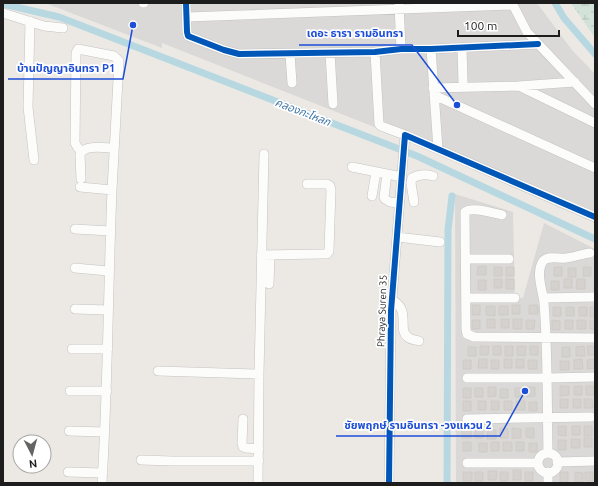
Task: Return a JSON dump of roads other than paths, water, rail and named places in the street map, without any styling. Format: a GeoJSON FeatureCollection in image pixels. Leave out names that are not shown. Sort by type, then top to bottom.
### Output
{"type":"FeatureCollection","features":[{"type":"Feature","properties":{"kind":"street"},"geometry":{"type":"LineString","coordinates":[[186,3],[188,36],[224,50],[239,54],[375,52],[538,44]]}},
{"type":"Feature","properties":{"kind":"street"},"geometry":{"type":"LineString","coordinates":[[187,17],[399,6],[513,4],[527,32],[595,104]]}},
{"type":"Feature","properties":{"kind":"street"},"geometry":{"type":"LineString","coordinates":[[399,6],[401,50]]}},
{"type":"Feature","properties":{"kind":"street"},"geometry":{"type":"LineString","coordinates":[[3,13],[44,26],[63,28]]}},
{"type":"Feature","properties":{"kind":"street"},"geometry":{"type":"LineString","coordinates":[[30,22],[28,107],[34,160]]}},
{"type":"Feature","properties":{"kind":"street"},"geometry":{"type":"LineString","coordinates":[[462,48],[463,82]]}},
{"type":"Feature","properties":{"kind":"street"},"geometry":{"type":"LineString","coordinates":[[82,151],[75,143],[76,53],[78,49],[114,56],[119,61],[108,271],[107,391],[102,483]]}},
{"type":"Feature","properties":{"kind":"street"},"geometry":{"type":"LineString","coordinates":[[431,49],[438,149]]}},
{"type":"Feature","properties":{"kind":"street"},"geometry":{"type":"LineString","coordinates":[[375,52],[379,124],[381,126],[405,138],[438,149],[595,217]]}},
{"type":"Feature","properties":{"kind":"street"},"geometry":{"type":"LineString","coordinates":[[330,53],[333,104]]}},
{"type":"Feature","properties":{"kind":"street"},"geometry":{"type":"LineString","coordinates":[[290,54],[292,83]]}},
{"type":"Feature","properties":{"kind":"street"},"geometry":{"type":"LineString","coordinates":[[434,92],[575,82]]}},
{"type":"Feature","properties":{"kind":"street"},"geometry":{"type":"LineString","coordinates":[[518,86],[595,123]]}},
{"type":"Feature","properties":{"kind":"street"},"geometry":{"type":"LineString","coordinates":[[434,92],[595,168]]}},
{"type":"Feature","properties":{"kind":"street","name":"Phraya Suren 35"},"geometry":{"type":"LineString","coordinates":[[389,483],[392,300],[405,138]]}},
{"type":"Feature","properties":{"kind":"street"},"geometry":{"type":"LineString","coordinates":[[112,190],[81,183],[80,154],[88,148],[114,148]]}},
{"type":"Feature","properties":{"kind":"street"},"geometry":{"type":"LineString","coordinates":[[264,154],[268,284]]}},
{"type":"Feature","properties":{"kind":"street"},"geometry":{"type":"LineString","coordinates":[[352,167],[387,174],[411,183]]}},
{"type":"Feature","properties":{"kind":"street"},"geometry":{"type":"LineString","coordinates":[[372,196],[376,172]]}},
{"type":"Feature","properties":{"kind":"street"},"geometry":{"type":"LineString","coordinates":[[387,174],[384,197],[390,202],[400,203]]}},
{"type":"Feature","properties":{"kind":"street"},"geometry":{"type":"LineString","coordinates":[[414,202],[411,183],[412,178],[417,175],[426,174],[433,176]]}},
{"type":"Feature","properties":{"kind":"street"},"geometry":{"type":"LineString","coordinates":[[266,255],[327,254],[329,252],[330,186],[327,184],[307,184]]}},
{"type":"Feature","properties":{"kind":"street"},"geometry":{"type":"LineString","coordinates":[[502,215],[474,210],[466,211],[465,214],[467,334],[472,337],[595,338]]}},
{"type":"Feature","properties":{"kind":"street"},"geometry":{"type":"LineString","coordinates":[[75,229],[110,231]]}},
{"type":"Feature","properties":{"kind":"street"},"geometry":{"type":"LineString","coordinates":[[397,237],[440,242]]}},
{"type":"Feature","properties":{"kind":"street"},"geometry":{"type":"LineString","coordinates":[[548,453],[547,338],[544,298],[540,276],[542,264],[544,260],[548,258],[566,258],[590,253]]}},
{"type":"Feature","properties":{"kind":"street"},"geometry":{"type":"LineString","coordinates":[[258,483],[259,374],[266,255]]}},
{"type":"Feature","properties":{"kind":"street"},"geometry":{"type":"LineString","coordinates":[[466,259],[510,259]]}},
{"type":"Feature","properties":{"kind":"street"},"geometry":{"type":"LineString","coordinates":[[75,268],[108,271]]}},
{"type":"Feature","properties":{"kind":"street"},"geometry":{"type":"LineString","coordinates":[[544,298],[595,297]]}},
{"type":"Feature","properties":{"kind":"street"},"geometry":{"type":"LineString","coordinates":[[466,298],[515,298]]}},
{"type":"Feature","properties":{"kind":"street"},"geometry":{"type":"LineString","coordinates":[[392,300],[397,303],[402,310],[404,331],[406,335],[409,338],[418,341]]}},
{"type":"Feature","properties":{"kind":"street"},"geometry":{"type":"LineString","coordinates":[[75,309],[108,310]]}},
{"type":"Feature","properties":{"kind":"street"},"geometry":{"type":"LineString","coordinates":[[72,349],[108,349]]}},
{"type":"Feature","properties":{"kind":"street"},"geometry":{"type":"LineString","coordinates":[[158,371],[259,374]]}},
{"type":"Feature","properties":{"kind":"street"},"geometry":{"type":"LineString","coordinates":[[467,378],[595,377]]}},
{"type":"Feature","properties":{"kind":"street"},"geometry":{"type":"LineString","coordinates":[[70,391],[107,391]]}},
{"type":"Feature","properties":{"kind":"street"},"geometry":{"type":"LineString","coordinates":[[243,418],[242,443],[244,447],[259,448]]}},
{"type":"Feature","properties":{"kind":"street"},"geometry":{"type":"LineString","coordinates":[[467,419],[592,418]]}},
{"type":"Feature","properties":{"kind":"street"},"geometry":{"type":"LineString","coordinates":[[69,431],[105,432]]}},
{"type":"Feature","properties":{"kind":"street"},"geometry":{"type":"LineString","coordinates":[[548,453],[553,454],[557,462],[554,470],[548,472],[542,471],[538,466],[542,455],[548,453]]}},
{"type":"Feature","properties":{"kind":"street"},"geometry":{"type":"LineString","coordinates":[[141,460],[259,460]]}},
{"type":"Feature","properties":{"kind":"street"},"geometry":{"type":"LineString","coordinates":[[557,462],[594,462]]}},
{"type":"Feature","properties":{"kind":"street"},"geometry":{"type":"LineString","coordinates":[[467,463],[538,463]]}},
{"type":"Feature","properties":{"kind":"street"},"geometry":{"type":"LineString","coordinates":[[68,472],[103,473]]}},
{"type":"Feature","properties":{"kind":"street"},"geometry":{"type":"LineString","coordinates":[[548,472],[548,483]]}},
{"type":"Feature","properties":{"kind":"waterway"},"geometry":{"type":"LineString","coordinates":[[555,3],[564,18],[595,54]]}},
{"type":"Feature","properties":{"kind":"waterway","name":"คลองกะโหลก"},"geometry":{"type":"LineString","coordinates":[[3,4],[59,17],[417,156],[595,239]]}},
{"type":"Feature","properties":{"kind":"waterway"},"geometry":{"type":"LineString","coordinates":[[447,483],[448,230],[452,196]]}},
{"type":"Feature","properties":{"kind":"place","name":"บ้านปัญญาอินทรา P1"},"geometry":{"type":"Point","coordinates":[133,25]}},
{"type":"Feature","properties":{"kind":"place","name":"เดอะ ธารา รามอินทรา"},"geometry":{"type":"Point","coordinates":[457,105]}},
{"type":"Feature","properties":{"kind":"place","name":"ชัยพฤกษ์ รามอินทรา -วงแหวน 2"},"geometry":{"type":"Point","coordinates":[525,391]}}]}
